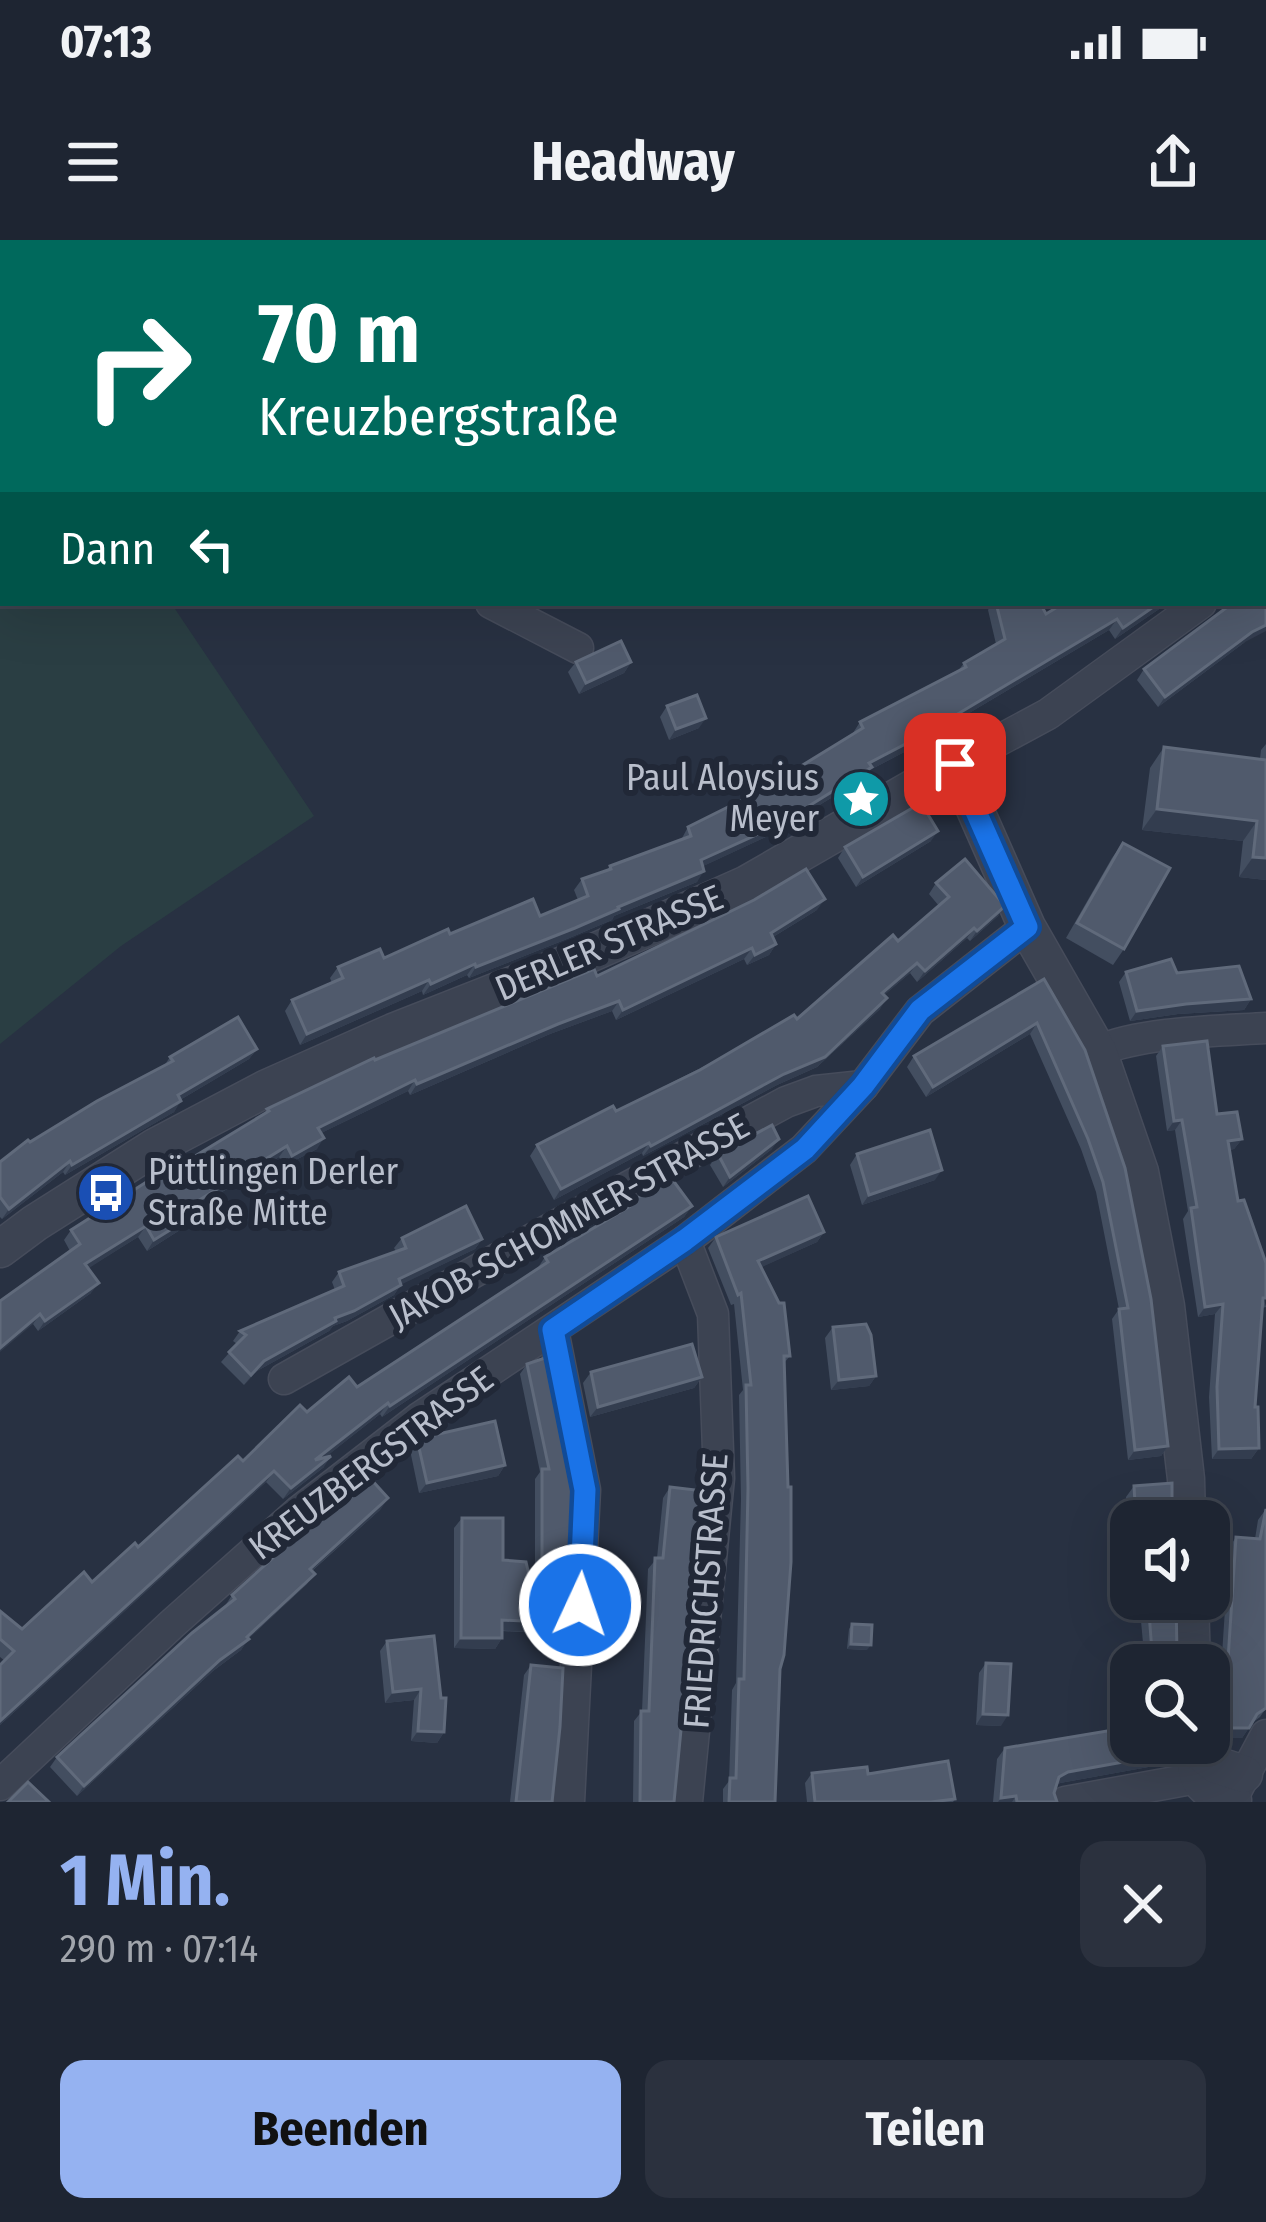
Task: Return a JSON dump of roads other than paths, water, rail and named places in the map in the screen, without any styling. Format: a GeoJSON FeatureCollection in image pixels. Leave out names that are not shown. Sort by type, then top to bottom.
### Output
{"type":"FeatureCollection","features":[{"type":"Feature","properties":{"kind":"street"},"geometry":{"type":"LineString","coordinates":[[496,606],[578,648]]}},
{"type":"Feature","properties":{"kind":"street","name":"DERLER STRASSE"},"geometry":{"type":"LineString","coordinates":[[0,1249],[155,1147],[267,1088],[747,884],[1048,714],[1197,606]]}},
{"type":"Feature","properties":{"kind":"street"},"geometry":{"type":"LineString","coordinates":[[955,764],[1027,927],[1098,1051],[1140,1172],[1166,1306],[1186,1500]]}},
{"type":"Feature","properties":{"kind":"street","name":"KREUZBERGSTRASSE"},"geometry":{"type":"LineString","coordinates":[[0,1785],[299,1511],[419,1418],[685,1240],[805,1149],[863,1086],[920,1010],[1027,927]]}},
{"type":"Feature","properties":{"kind":"street"},"geometry":{"type":"LineString","coordinates":[[1098,1051],[1118,1043],[1196,1032],[1266,1028]]}},
{"type":"Feature","properties":{"kind":"street","name":"JAKOB-SCHOMMER-STRASSE"},"geometry":{"type":"LineString","coordinates":[[284,1379],[786,1102],[816,1091],[863,1086]]}},
{"type":"Feature","properties":{"kind":"street","name":"FRIEDRICHSTRASSE"},"geometry":{"type":"LineString","coordinates":[[685,1240],[713,1315],[719,1478],[687,1802]]}},
{"type":"Feature","properties":{"kind":"street"},"geometry":{"type":"LineString","coordinates":[[553,1330],[585,1490],[569,1802]]}},
{"type":"Feature","properties":{"kind":"street"},"geometry":{"type":"LineString","coordinates":[[1212,1764],[1236,1792],[1266,1735]]}},
{"type":"Feature","properties":{"kind":"street"},"geometry":{"type":"LineString","coordinates":[[1065,1802],[1176,1764]]}},
{"type":"Feature","properties":{"kind":"place","name":"Paul Aloysius Meyer"},"geometry":{"type":"Point","coordinates":[861,799]}},
{"type":"Feature","properties":{"kind":"place","name":"Püttlingen Derler Straße Mitte"},"geometry":{"type":"Point","coordinates":[106,1193]}}]}
